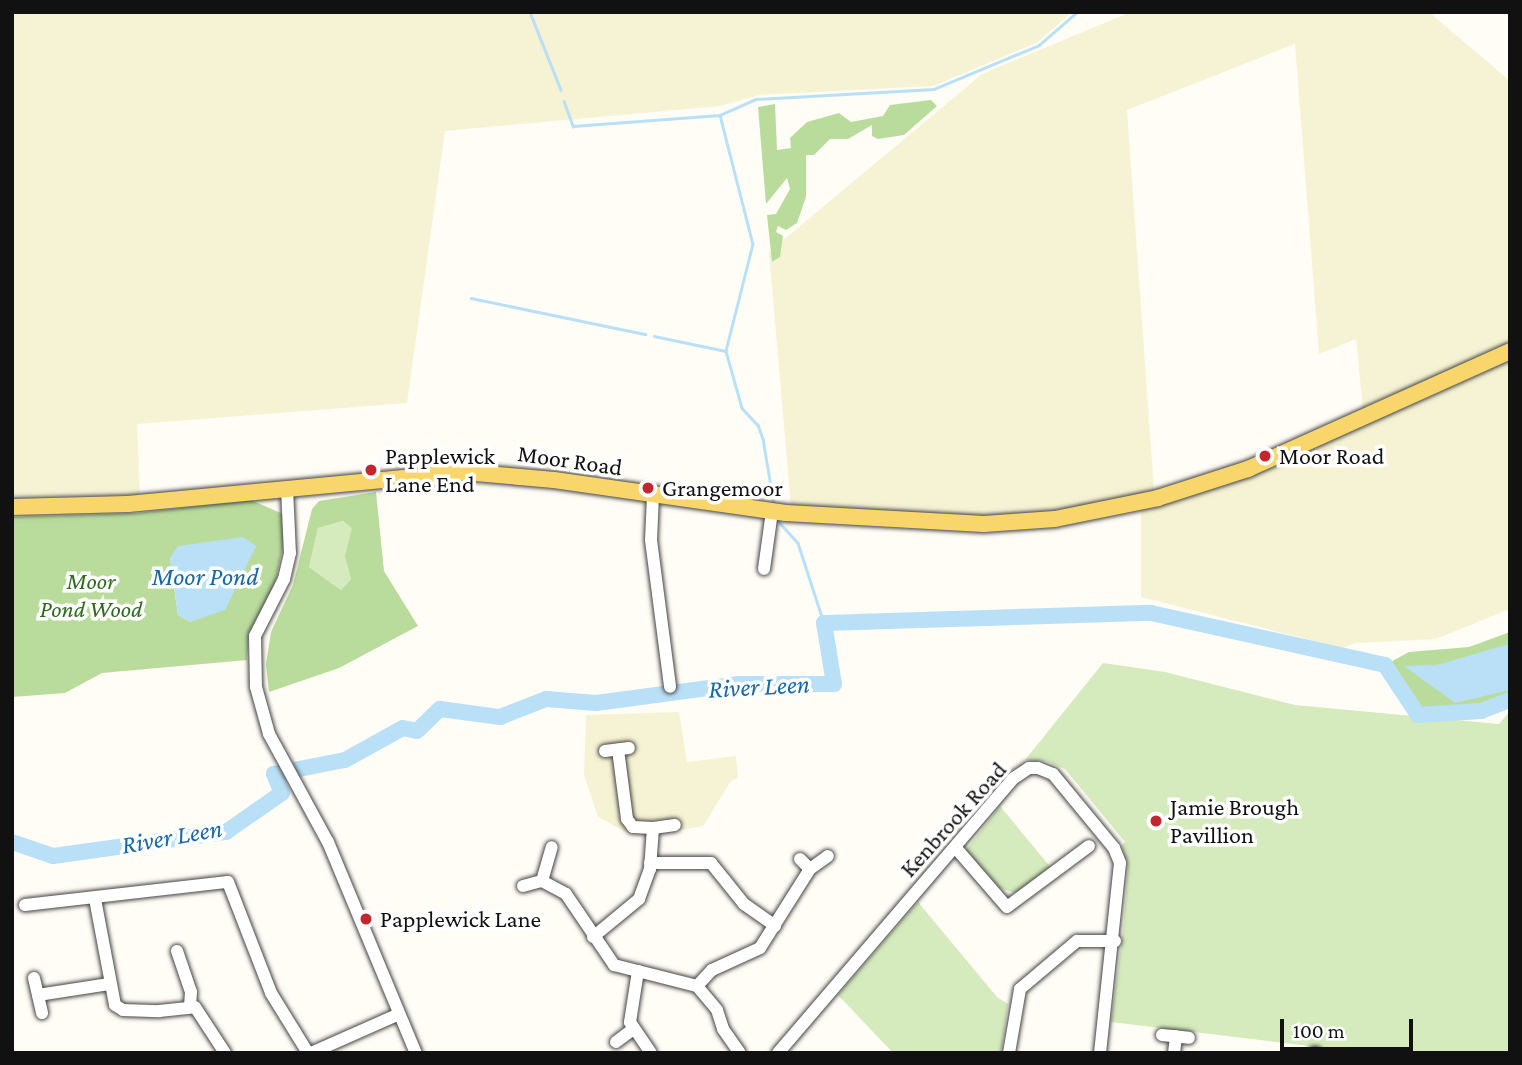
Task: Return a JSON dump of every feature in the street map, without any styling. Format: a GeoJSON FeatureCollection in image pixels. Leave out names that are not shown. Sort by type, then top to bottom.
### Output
{"type":"FeatureCollection","features":[{"type":"Feature","properties":{"kind":"main road","name":"Moor Road"},"geometry":{"type":"LineString","coordinates":[[12,507],[128,504],[464,472],[772,511],[984,524],[1101,512],[1204,485],[1280,457],[1510,351]]}},
{"type":"Feature","properties":{"kind":"street"},"geometry":{"type":"LineString","coordinates":[[286,488],[290,553],[284,579],[255,636],[256,687],[269,734],[328,842],[416,1053]]}},
{"type":"Feature","properties":{"kind":"street"},"geometry":{"type":"LineString","coordinates":[[653,495],[651,540],[670,687]]}},
{"type":"Feature","properties":{"kind":"street"},"geometry":{"type":"LineString","coordinates":[[764,569],[772,511]]}},
{"type":"Feature","properties":{"kind":"street"},"geometry":{"type":"LineString","coordinates":[[618,750],[627,819],[634,827],[675,825]]}},
{"type":"Feature","properties":{"kind":"street","name":"Kenbrook Road"},"geometry":{"type":"LineString","coordinates":[[778,1053],[1021,772],[1046,770],[1118,855],[1115,941],[1100,1053]]}},
{"type":"Feature","properties":{"kind":"street"},"geometry":{"type":"LineString","coordinates":[[593,937],[639,899],[650,863],[653,828]]}},
{"type":"Feature","properties":{"kind":"street"},"geometry":{"type":"LineString","coordinates":[[955,846],[1007,907],[1089,846]]}},
{"type":"Feature","properties":{"kind":"street"},"geometry":{"type":"LineString","coordinates":[[542,881],[552,847]]}},
{"type":"Feature","properties":{"kind":"street"},"geometry":{"type":"LineString","coordinates":[[697,986],[712,970],[760,948],[810,869],[828,856]]}},
{"type":"Feature","properties":{"kind":"street"},"geometry":{"type":"LineString","coordinates":[[800,859],[810,869]]}},
{"type":"Feature","properties":{"kind":"street"},"geometry":{"type":"LineString","coordinates":[[650,863],[711,863],[744,904],[775,926]]}},
{"type":"Feature","properties":{"kind":"street"},"geometry":{"type":"LineString","coordinates":[[523,886],[542,881],[566,894],[608,962],[697,986],[717,1010],[723,1029],[740,1053]]}},
{"type":"Feature","properties":{"kind":"street"},"geometry":{"type":"LineString","coordinates":[[25,905],[228,883],[271,993],[309,1053],[399,1014]]}},
{"type":"Feature","properties":{"kind":"street"},"geometry":{"type":"LineString","coordinates":[[95,898],[115,1005],[123,1010],[166,1011],[190,1005],[200,1012],[225,1053]]}},
{"type":"Feature","properties":{"kind":"street"},"geometry":{"type":"LineString","coordinates":[[1009,1053],[1020,989],[1077,941],[1115,941]]}},
{"type":"Feature","properties":{"kind":"street"},"geometry":{"type":"LineString","coordinates":[[177,951],[191,992],[190,1005]]}},
{"type":"Feature","properties":{"kind":"street"},"geometry":{"type":"LineString","coordinates":[[638,971],[630,1015],[633,1029],[651,1053]]}},
{"type":"Feature","properties":{"kind":"street"},"geometry":{"type":"LineString","coordinates":[[34,978],[42,1013]]}},
{"type":"Feature","properties":{"kind":"street"},"geometry":{"type":"LineString","coordinates":[[38,995],[109,984]]}},
{"type":"Feature","properties":{"kind":"street"},"geometry":{"type":"LineString","coordinates":[[616,1042],[633,1029]]}},
{"type":"Feature","properties":{"kind":"street"},"geometry":{"type":"LineString","coordinates":[[1162,1035],[1189,1038]]}},
{"type":"Feature","properties":{"kind":"street"},"geometry":{"type":"LineString","coordinates":[[1174,1053],[1175,1036]]}},
{"type":"Feature","properties":{"kind":"shaded area"},"geometry":{"type":"Polygon","coordinates":[[[12,12],[1072,12],[1038,42],[933,86],[759,95],[720,106],[445,131],[407,403],[137,424],[140,495],[12,496],[12,12]]]}},
{"type":"Feature","properties":{"kind":"shaded area"},"geometry":{"type":"Polygon","coordinates":[[[1131,12],[1429,12],[1510,81],[1510,342],[1363,410],[1356,339],[1319,354],[1295,44],[1127,110],[1154,490],[1068,511],[979,518],[791,507],[769,252],[982,74],[1131,12]]]}},
{"type":"Feature","properties":{"kind":"shaded area"},"geometry":{"type":"Polygon","coordinates":[[[1510,358],[1510,609],[1436,639],[1356,643],[1342,648],[1141,597],[1141,510],[1271,468],[1510,358]]]}},
{"type":"Feature","properties":{"kind":"shaded area"},"geometry":{"type":"Polygon","coordinates":[[[679,712],[687,762],[736,756],[738,778],[731,781],[703,826],[661,834],[628,833],[598,817],[584,775],[586,715],[679,712]]]}},
{"type":"Feature","properties":{"kind":"green space"},"geometry":{"type":"Polygon","coordinates":[[[931,100],[937,106],[904,135],[878,139],[872,136],[872,125],[848,139],[830,139],[814,155],[806,155],[806,197],[797,223],[786,230],[778,226],[776,232],[783,236],[780,257],[772,262],[767,215],[776,214],[790,189],[787,178],[766,204],[758,107],[775,104],[777,150],[791,148],[790,138],[807,122],[839,113],[851,122],[883,116],[890,105],[931,100]]]}},
{"type":"Feature","properties":{"kind":"green space"},"geometry":{"type":"Polygon","coordinates":[[[376,492],[384,571],[418,626],[339,668],[269,692],[266,664],[271,632],[293,585],[312,509],[319,501],[376,492]],[[343,521],[318,528],[309,567],[341,590],[351,579],[345,556],[352,528],[343,521]]]}},
{"type":"Feature","properties":{"kind":"green space","name":"Moor Pond Wood"},"geometry":{"type":"Polygon","coordinates":[[[251,500],[283,514],[287,528],[275,583],[249,634],[247,660],[102,673],[65,693],[12,697],[12,517],[138,513],[251,500]],[[256,546],[170,558],[178,615],[190,622],[241,573],[256,546]]]}},
{"type":"Feature","properties":{"kind":"green space"},"geometry":{"type":"Polygon","coordinates":[[[343,521],[353,528],[348,545],[351,579],[341,590],[309,567],[318,528],[343,521]]]}},
{"type":"Feature","properties":{"kind":"green space"},"geometry":{"type":"Polygon","coordinates":[[[1510,632],[1510,700],[1481,711],[1418,715],[1385,665],[1409,652],[1469,647],[1510,632]]]}},
{"type":"Feature","properties":{"kind":"green space"},"geometry":{"type":"Polygon","coordinates":[[[1103,663],[1165,672],[1295,705],[1499,724],[1510,711],[1510,1053],[1366,1053],[1111,1022],[1128,868],[1122,845],[1125,842],[1065,769],[1046,761],[1025,760],[1103,663]]]}},
{"type":"Feature","properties":{"kind":"green space"},"geometry":{"type":"Polygon","coordinates":[[[1000,806],[1052,869],[1017,893],[998,888],[966,850],[1000,806]]]}},
{"type":"Feature","properties":{"kind":"green space"},"geometry":{"type":"Polygon","coordinates":[[[918,902],[997,997],[1008,1004],[1001,1053],[893,1053],[838,995],[918,902]]]}},
{"type":"Feature","properties":{"kind":"water","name":"Moor Pond"},"geometry":{"type":"Polygon","coordinates":[[[243,537],[256,546],[225,610],[190,622],[178,615],[170,558],[178,546],[243,537]]]}},
{"type":"Feature","properties":{"kind":"water"},"geometry":{"type":"Polygon","coordinates":[[[1509,644],[1510,690],[1455,703],[1404,666],[1437,665],[1509,644]]]}},
{"type":"Feature","properties":{"kind":"waterway"},"geometry":{"type":"LineString","coordinates":[[530,12],[561,90]]}},
{"type":"Feature","properties":{"kind":"waterway"},"geometry":{"type":"LineString","coordinates":[[564,101],[573,126],[720,115],[756,99],[934,89],[1039,45],[1077,12]]}},
{"type":"Feature","properties":{"kind":"waterway"},"geometry":{"type":"LineString","coordinates":[[720,115],[753,244],[726,351],[742,408],[758,425],[763,439],[774,504]]}},
{"type":"Feature","properties":{"kind":"waterway"},"geometry":{"type":"LineString","coordinates":[[471,298],[645,334]]}},
{"type":"Feature","properties":{"kind":"waterway"},"geometry":{"type":"LineString","coordinates":[[654,336],[726,351]]}},
{"type":"Feature","properties":{"kind":"waterway"},"geometry":{"type":"LineString","coordinates":[[780,523],[798,543],[824,623]]}},
{"type":"Feature","properties":{"kind":"waterway","name":"River Leen"},"geometry":{"type":"LineString","coordinates":[[12,842],[53,856],[226,832],[282,793],[274,774],[345,760],[403,728],[417,731],[440,709],[500,717],[546,699],[596,703],[738,684],[834,684],[824,623],[1151,613],[1385,665],[1418,715],[1481,711],[1510,700]]}},
{"type":"Feature","properties":{"kind":"place","name":"Moor Road"},"geometry":{"type":"Point","coordinates":[1265,456]}},
{"type":"Feature","properties":{"kind":"place","name":"Papplewick Lane End"},"geometry":{"type":"Point","coordinates":[371,470]}},
{"type":"Feature","properties":{"kind":"place","name":"Grangemoor"},"geometry":{"type":"Point","coordinates":[648,488]}},
{"type":"Feature","properties":{"kind":"place","name":"Jamie Brough Pavillion"},"geometry":{"type":"Point","coordinates":[1156,821]}},
{"type":"Feature","properties":{"kind":"place","name":"Papplewick Lane"},"geometry":{"type":"Point","coordinates":[366,919]}}]}
